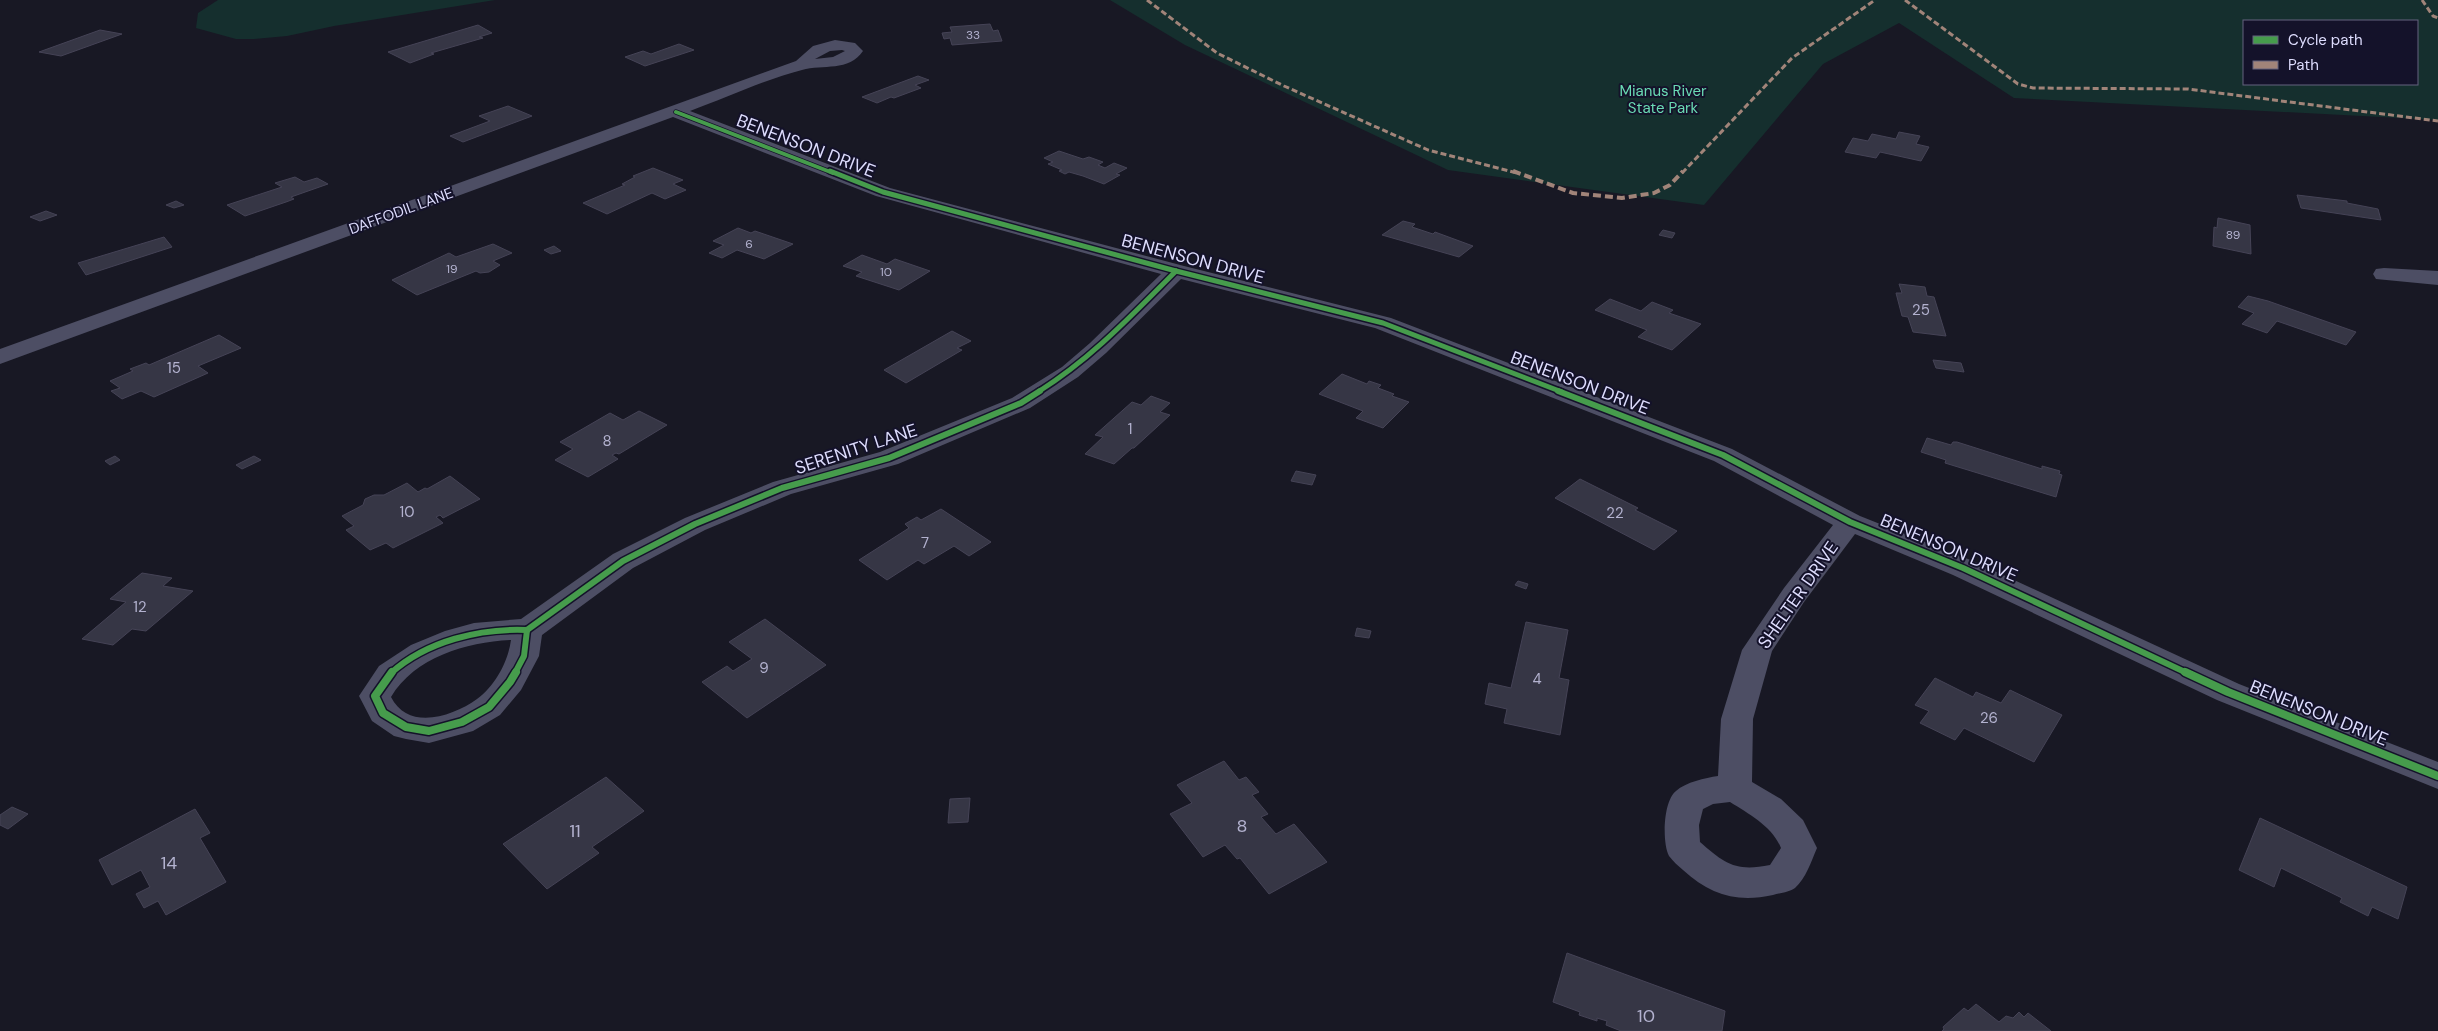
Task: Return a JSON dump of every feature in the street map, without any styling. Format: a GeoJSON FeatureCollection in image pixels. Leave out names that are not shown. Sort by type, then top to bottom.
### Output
{"type":"FeatureCollection","features":[{"type":"Feature","properties":{"kind":"street","name":"DAFFODIL LANE"},"geometry":{"type":"LineString","coordinates":[[0,357],[676,112],[802,64]]}},
{"type":"Feature","properties":{"kind":"street","name":"BENENSON DRIVE"},"geometry":{"type":"LineString","coordinates":[[676,112],[883,192],[1176,271],[1382,323],[1723,455],[1850,522],[1963,568],[2228,692],[2438,776]]}},
{"type":"Feature","properties":{"kind":"street","name":"SERENITY LANE"},"geometry":{"type":"LineString","coordinates":[[527,630],[623,561],[695,524],[782,488],[889,458],[1021,403],[1070,372],[1098,348],[1176,271]]}},
{"type":"Feature","properties":{"kind":"street"},"geometry":{"type":"LineString","coordinates":[[2384,274],[2438,278]]}},
{"type":"Feature","properties":{"kind":"street","name":"SHELTER DRIVE"},"geometry":{"type":"LineString","coordinates":[[1736,788],[1737,719],[1757,650],[1794,595],[1850,522]]}},
{"type":"Feature","properties":{"kind":"street"},"geometry":{"type":"LineString","coordinates":[[506,628],[527,630],[524,656],[510,682],[489,707],[462,722],[429,731],[406,727],[383,713],[376,696],[391,672],[416,655],[435,646],[506,628]]}},
{"type":"Feature","properties":{"kind":"green space"},"geometry":{"type":"Polygon","coordinates":[[[218,0],[495,0],[334,26],[287,36],[236,39],[196,28],[198,13],[218,0]]]}},
{"type":"Feature","properties":{"kind":"green space","name":"Mianus River State Park"},"geometry":{"type":"Polygon","coordinates":[[[1110,0],[2438,0],[2438,120],[2014,98],[1899,23],[1823,64],[1704,205],[1448,170],[1185,45],[1110,0]]]}},
{"type":"Feature","properties":{"kind":"building"},"geometry":{"type":"Polygon","coordinates":[[[990,24],[993,31],[998,30],[1002,41],[952,45],[950,38],[944,39],[942,33],[952,32],[950,27],[990,24]]]}},
{"type":"Feature","properties":{"kind":"building"},"geometry":{"type":"Polygon","coordinates":[[[478,25],[492,33],[479,37],[483,38],[431,53],[434,54],[410,63],[388,52],[478,25]]]}},
{"type":"Feature","properties":{"kind":"building"},"geometry":{"type":"Polygon","coordinates":[[[100,30],[122,34],[61,56],[39,52],[100,30]]]}},
{"type":"Feature","properties":{"kind":"building"},"geometry":{"type":"Polygon","coordinates":[[[679,44],[694,50],[645,66],[625,57],[643,51],[651,54],[679,44]]]}},
{"type":"Feature","properties":{"kind":"building"},"geometry":{"type":"Polygon","coordinates":[[[918,76],[929,80],[915,85],[921,88],[877,103],[862,97],[918,76]]]}},
{"type":"Feature","properties":{"kind":"building"},"geometry":{"type":"Polygon","coordinates":[[[508,106],[532,116],[463,142],[450,136],[490,121],[479,116],[508,106]]]}},
{"type":"Feature","properties":{"kind":"building"},"geometry":{"type":"Polygon","coordinates":[[[1899,132],[1920,136],[1916,144],[1929,147],[1921,161],[1880,152],[1876,158],[1845,152],[1853,138],[1868,141],[1872,134],[1896,139],[1899,132]]]}},
{"type":"Feature","properties":{"kind":"building"},"geometry":{"type":"Polygon","coordinates":[[[1059,151],[1083,159],[1089,157],[1103,162],[1098,165],[1105,168],[1114,163],[1127,168],[1116,174],[1120,175],[1104,184],[1069,172],[1065,174],[1059,171],[1062,170],[1048,164],[1053,162],[1044,158],[1059,151]]]}},
{"type":"Feature","properties":{"kind":"building"},"geometry":{"type":"Polygon","coordinates":[[[653,168],[683,180],[673,184],[686,190],[665,199],[652,193],[607,214],[583,203],[625,185],[622,184],[635,177],[633,176],[653,168]]]}},
{"type":"Feature","properties":{"kind":"building"},"geometry":{"type":"Polygon","coordinates":[[[295,177],[304,182],[317,178],[328,184],[291,197],[294,199],[245,216],[227,205],[282,187],[275,183],[295,177]]]}},
{"type":"Feature","properties":{"kind":"building"},"geometry":{"type":"Polygon","coordinates":[[[2297,195],[2347,201],[2347,203],[2378,209],[2381,220],[2301,208],[2297,195]]]}},
{"type":"Feature","properties":{"kind":"building"},"geometry":{"type":"Polygon","coordinates":[[[176,201],[184,205],[174,208],[166,205],[176,201]]]}},
{"type":"Feature","properties":{"kind":"building"},"geometry":{"type":"Polygon","coordinates":[[[46,211],[57,215],[40,221],[30,217],[46,211]]]}},
{"type":"Feature","properties":{"kind":"building"},"geometry":{"type":"Polygon","coordinates":[[[2218,218],[2250,225],[2251,254],[2213,246],[2214,227],[2217,228],[2218,218]]]}},
{"type":"Feature","properties":{"kind":"building"},"geometry":{"type":"Polygon","coordinates":[[[1403,221],[1415,224],[1412,227],[1433,234],[1435,232],[1473,246],[1459,257],[1382,235],[1403,221]]]}},
{"type":"Feature","properties":{"kind":"building"},"geometry":{"type":"Polygon","coordinates":[[[738,228],[751,233],[755,231],[793,244],[764,259],[737,250],[722,258],[709,253],[724,245],[713,241],[738,228]]]}},
{"type":"Feature","properties":{"kind":"building"},"geometry":{"type":"Polygon","coordinates":[[[1663,230],[1675,233],[1672,238],[1659,235],[1663,230]]]}},
{"type":"Feature","properties":{"kind":"building"},"geometry":{"type":"Polygon","coordinates":[[[164,237],[172,247],[86,275],[78,263],[164,237]]]}},
{"type":"Feature","properties":{"kind":"building"},"geometry":{"type":"Polygon","coordinates":[[[493,244],[512,253],[493,261],[500,265],[489,272],[480,273],[476,271],[417,295],[392,280],[449,253],[456,257],[493,244]]]}},
{"type":"Feature","properties":{"kind":"building"},"geometry":{"type":"Polygon","coordinates":[[[554,246],[561,251],[551,254],[544,250],[554,246]]]}},
{"type":"Feature","properties":{"kind":"building"},"geometry":{"type":"Polygon","coordinates":[[[862,255],[887,264],[895,259],[930,271],[899,290],[856,276],[862,272],[843,266],[862,255]]]}},
{"type":"Feature","properties":{"kind":"building"},"geometry":{"type":"Polygon","coordinates":[[[1899,284],[1925,287],[1927,296],[1934,297],[1946,336],[1913,332],[1908,317],[1902,316],[1896,293],[1902,293],[1899,284]]]}},
{"type":"Feature","properties":{"kind":"building"},"geometry":{"type":"Polygon","coordinates":[[[2248,296],[2268,301],[2356,332],[2346,345],[2277,321],[2267,333],[2242,324],[2254,313],[2238,307],[2248,296]]]}},
{"type":"Feature","properties":{"kind":"building"},"geometry":{"type":"Polygon","coordinates":[[[1610,299],[1641,311],[1652,302],[1673,310],[1669,313],[1701,324],[1672,350],[1638,337],[1647,330],[1595,310],[1610,299]]]}},
{"type":"Feature","properties":{"kind":"building"},"geometry":{"type":"Polygon","coordinates":[[[952,331],[971,341],[957,348],[962,350],[906,383],[884,370],[952,331]]]}},
{"type":"Feature","properties":{"kind":"building"},"geometry":{"type":"Polygon","coordinates":[[[219,335],[241,348],[198,366],[208,373],[154,397],[141,391],[122,399],[111,391],[120,388],[110,381],[133,371],[130,369],[146,363],[149,365],[219,335]]]}},
{"type":"Feature","properties":{"kind":"building"},"geometry":{"type":"Polygon","coordinates":[[[1933,360],[1961,363],[1964,372],[1936,368],[1933,360]]]}},
{"type":"Feature","properties":{"kind":"building"},"geometry":{"type":"Polygon","coordinates":[[[1342,374],[1367,384],[1369,381],[1381,385],[1378,388],[1394,394],[1392,396],[1409,402],[1383,428],[1356,418],[1363,411],[1319,394],[1342,374]]]}},
{"type":"Feature","properties":{"kind":"building"},"geometry":{"type":"Polygon","coordinates":[[[1151,396],[1170,403],[1160,412],[1170,415],[1134,448],[1114,464],[1085,454],[1103,437],[1095,435],[1132,402],[1141,405],[1151,396]]]}},
{"type":"Feature","properties":{"kind":"building"},"geometry":{"type":"Polygon","coordinates":[[[639,411],[667,425],[619,454],[612,455],[618,459],[588,477],[555,460],[573,449],[560,442],[610,413],[623,420],[639,411]]]}},
{"type":"Feature","properties":{"kind":"building"},"geometry":{"type":"Polygon","coordinates":[[[1927,438],[1951,445],[1953,442],[1957,442],[2042,469],[2042,466],[2060,471],[2059,474],[2062,475],[2056,497],[1945,463],[1946,460],[1921,452],[1927,438]]]}},
{"type":"Feature","properties":{"kind":"building"},"geometry":{"type":"Polygon","coordinates":[[[115,456],[120,460],[110,465],[105,461],[115,456]]]}},
{"type":"Feature","properties":{"kind":"building"},"geometry":{"type":"Polygon","coordinates":[[[254,456],[261,460],[242,469],[236,465],[254,456]]]}},
{"type":"Feature","properties":{"kind":"building"},"geometry":{"type":"Polygon","coordinates":[[[1296,471],[1316,475],[1312,485],[1291,481],[1296,471]]]}},
{"type":"Feature","properties":{"kind":"building"},"geometry":{"type":"Polygon","coordinates":[[[450,476],[480,499],[443,518],[440,515],[436,517],[443,523],[393,548],[386,543],[370,550],[346,530],[354,526],[342,516],[363,505],[365,499],[374,495],[384,495],[407,483],[418,492],[450,476]]]}},
{"type":"Feature","properties":{"kind":"building"},"geometry":{"type":"Polygon","coordinates":[[[1580,479],[1638,508],[1635,510],[1677,531],[1654,550],[1555,498],[1580,479]]]}},
{"type":"Feature","properties":{"kind":"building"},"geometry":{"type":"Polygon","coordinates":[[[941,509],[991,542],[969,556],[954,546],[924,564],[918,560],[887,580],[859,560],[909,528],[905,524],[917,517],[921,520],[941,509]]]}},
{"type":"Feature","properties":{"kind":"building"},"geometry":{"type":"Polygon","coordinates":[[[142,573],[172,578],[163,586],[193,591],[146,631],[132,629],[113,645],[82,639],[126,602],[110,599],[142,573]]]}},
{"type":"Feature","properties":{"kind":"building"},"geometry":{"type":"Polygon","coordinates":[[[1518,581],[1528,584],[1526,589],[1515,585],[1518,581]]]}},
{"type":"Feature","properties":{"kind":"building"},"geometry":{"type":"Polygon","coordinates":[[[765,619],[826,665],[747,718],[702,682],[727,666],[733,671],[752,659],[729,642],[765,619]]]}},
{"type":"Feature","properties":{"kind":"building"},"geometry":{"type":"Polygon","coordinates":[[[1526,622],[1568,630],[1559,678],[1569,680],[1560,735],[1504,723],[1507,709],[1485,704],[1489,683],[1511,688],[1526,622]]]}},
{"type":"Feature","properties":{"kind":"building"},"geometry":{"type":"Polygon","coordinates":[[[1357,628],[1371,631],[1369,638],[1355,636],[1357,628]]]}},
{"type":"Feature","properties":{"kind":"building"},"geometry":{"type":"Polygon","coordinates":[[[1935,678],[1973,697],[1976,692],[2001,703],[2010,690],[2062,715],[2034,762],[1964,728],[1955,740],[1920,723],[1929,711],[1915,705],[1935,678]]]}},
{"type":"Feature","properties":{"kind":"building"},"geometry":{"type":"Polygon","coordinates":[[[1224,761],[1239,780],[1246,777],[1259,792],[1252,795],[1268,814],[1261,817],[1276,834],[1294,824],[1327,862],[1269,894],[1240,858],[1237,859],[1225,845],[1203,857],[1170,814],[1192,803],[1177,785],[1224,761]]]}},
{"type":"Feature","properties":{"kind":"building"},"geometry":{"type":"Polygon","coordinates":[[[606,777],[644,811],[592,847],[599,853],[547,889],[503,844],[606,777]]]}},
{"type":"Feature","properties":{"kind":"building"},"geometry":{"type":"Polygon","coordinates":[[[970,798],[968,822],[948,823],[950,799],[970,798]]]}},
{"type":"Feature","properties":{"kind":"building"},"geometry":{"type":"Polygon","coordinates":[[[12,807],[28,814],[8,829],[0,825],[0,815],[12,807]]]}},
{"type":"Feature","properties":{"kind":"building"},"geometry":{"type":"Polygon","coordinates":[[[195,809],[210,833],[200,838],[226,882],[166,915],[158,901],[144,908],[136,894],[150,887],[141,870],[112,885],[99,860],[195,809]]]}},
{"type":"Feature","properties":{"kind":"building"},"geometry":{"type":"Polygon","coordinates":[[[2260,818],[2407,887],[2398,919],[2372,907],[2368,916],[2340,902],[2342,898],[2281,868],[2274,887],[2239,870],[2260,818]]]}},
{"type":"Feature","properties":{"kind":"building"},"geometry":{"type":"Polygon","coordinates":[[[1567,953],[1725,1011],[1722,1031],[1621,1031],[1606,1025],[1607,1021],[1597,1018],[1597,1021],[1579,1015],[1580,1012],[1553,1002],[1567,953]]]}},
{"type":"Feature","properties":{"kind":"building"},"geometry":{"type":"Polygon","coordinates":[[[1976,1004],[1999,1022],[2006,1016],[2013,1018],[2019,1012],[2024,1017],[2028,1013],[2051,1031],[1942,1031],[1943,1027],[1964,1008],[1968,1011],[1976,1004]]]}},
{"type":"Feature","properties":{"kind":"marked path"},"geometry":{"type":"LineString","coordinates":[[1147,0],[1217,53],[1284,86],[1428,150],[1501,167],[1573,193],[1622,198],[1654,193],[1670,185],[1792,58],[1875,0]]}},
{"type":"Feature","properties":{"kind":"marked path"},"geometry":{"type":"LineString","coordinates":[[1905,0],[2018,84],[2033,88],[2188,89],[2232,93],[2438,121]]}},
{"type":"Feature","properties":{"kind":"marked path"},"geometry":{"type":"LineString","coordinates":[[2422,0],[2433,16],[2438,18]]}},
{"type":"Feature","properties":{"kind":"cycle path"},"geometry":{"type":"LineString","coordinates":[[676,112],[883,192],[1176,271],[1383,323],[1723,455],[1850,522],[1963,568],[2228,692],[2438,776]]}},
{"type":"Feature","properties":{"kind":"cycle path"},"geometry":{"type":"LineString","coordinates":[[527,630],[493,630],[474,634],[439,645],[406,661],[390,673],[375,696],[383,713],[406,727],[429,731],[462,722],[489,707],[510,682],[524,656],[527,630],[623,561],[695,524],[782,488],[889,458],[1021,403],[1070,372],[1098,348],[1176,271]]}}]}
